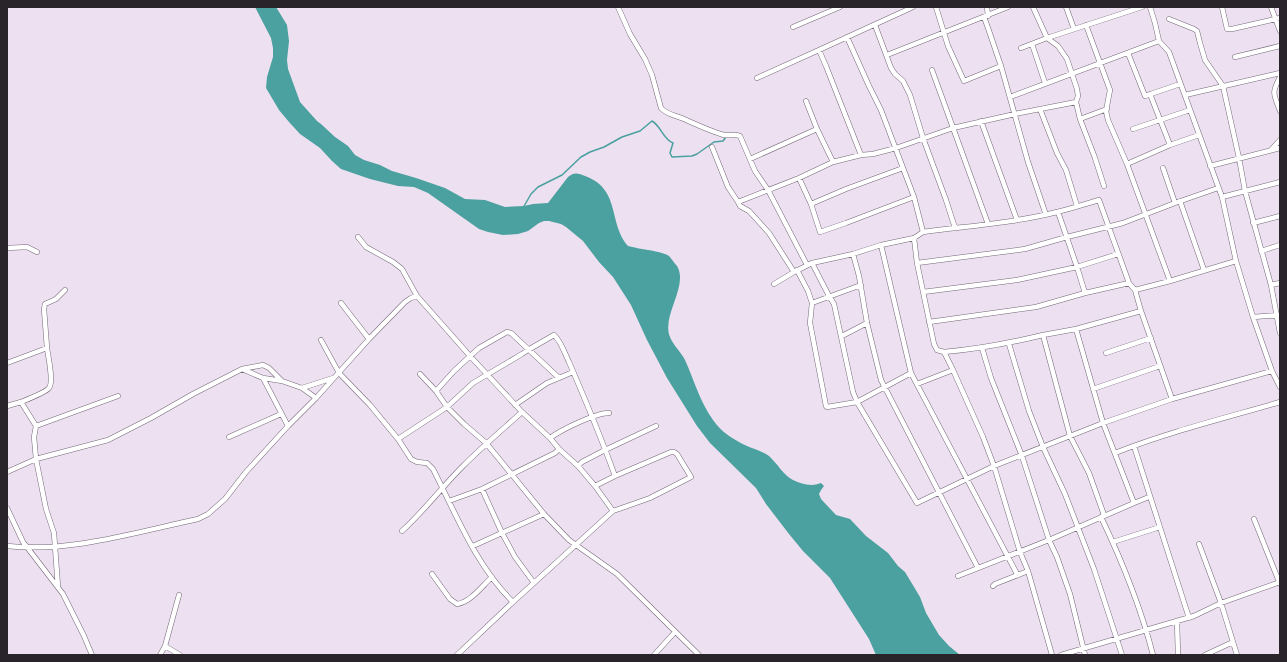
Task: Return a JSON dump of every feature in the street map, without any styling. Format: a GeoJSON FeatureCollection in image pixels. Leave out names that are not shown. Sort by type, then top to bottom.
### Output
{"type":"FeatureCollection","features":[{"type":"Feature","properties":{"kind":"street"},"geometry":{"type":"LineString","coordinates":[[618,7],[630,34],[645,59],[652,75],[661,108],[665,112],[707,130],[726,135],[740,136],[755,171],[768,190],[834,304],[853,392],[857,402],[917,503],[994,466],[1103,423],[1172,399],[1272,371]]}},
{"type":"Feature","properties":{"kind":"street"},"geometry":{"type":"LineString","coordinates":[[793,27],[840,7]]}},
{"type":"Feature","properties":{"kind":"street"},"geometry":{"type":"LineString","coordinates":[[757,78],[913,7]]}},
{"type":"Feature","properties":{"kind":"street"},"geometry":{"type":"LineString","coordinates":[[936,7],[943,33],[964,81],[1001,66]]}},
{"type":"Feature","properties":{"kind":"street"},"geometry":{"type":"LineString","coordinates":[[987,7],[986,16],[988,28],[1001,66],[1028,162],[1046,215]]}},
{"type":"Feature","properties":{"kind":"street"},"geometry":{"type":"LineString","coordinates":[[887,55],[1008,7]]}},
{"type":"Feature","properties":{"kind":"street"},"geometry":{"type":"LineString","coordinates":[[1033,7],[1047,38],[1054,42],[1061,50],[1072,73],[1078,96],[1076,102],[1080,119],[1104,186]]}},
{"type":"Feature","properties":{"kind":"street"},"geometry":{"type":"LineString","coordinates":[[1066,7],[1074,29]]}},
{"type":"Feature","properties":{"kind":"street"},"geometry":{"type":"LineString","coordinates":[[1021,48],[1142,7]]}},
{"type":"Feature","properties":{"kind":"street"},"geometry":{"type":"LineString","coordinates":[[1150,7],[1159,42],[1169,52],[1222,197],[1236,261],[1252,317],[1272,371],[1280,387]]}},
{"type":"Feature","properties":{"kind":"street"},"geometry":{"type":"LineString","coordinates":[[1222,7],[1227,29],[1278,19]]}},
{"type":"Feature","properties":{"kind":"street"},"geometry":{"type":"LineString","coordinates":[[1271,7],[1278,19],[1280,31]]}},
{"type":"Feature","properties":{"kind":"street"},"geometry":{"type":"LineString","coordinates":[[1169,19],[1197,31],[1205,60],[1223,86],[1245,191],[1271,285],[1280,332]]}},
{"type":"Feature","properties":{"kind":"street"},"geometry":{"type":"LineString","coordinates":[[875,25],[892,68],[895,74],[903,81],[910,95],[923,138],[955,228]]}},
{"type":"Feature","properties":{"kind":"street"},"geometry":{"type":"LineString","coordinates":[[1086,25],[1110,90],[1107,109],[1108,120],[1127,164],[1170,281]]}},
{"type":"Feature","properties":{"kind":"street"},"geometry":{"type":"LineString","coordinates":[[847,37],[881,110],[914,197],[924,232]]}},
{"type":"Feature","properties":{"kind":"street"},"geometry":{"type":"LineString","coordinates":[[1010,97],[1159,42]]}},
{"type":"Feature","properties":{"kind":"street"},"geometry":{"type":"LineString","coordinates":[[1032,44],[1046,84]]}},
{"type":"Feature","properties":{"kind":"street"},"geometry":{"type":"LineString","coordinates":[[1235,57],[1280,46]]}},
{"type":"Feature","properties":{"kind":"street"},"geometry":{"type":"LineString","coordinates":[[819,50],[861,155]]}},
{"type":"Feature","properties":{"kind":"street"},"geometry":{"type":"LineString","coordinates":[[1128,53],[1145,96],[1180,84]]}},
{"type":"Feature","properties":{"kind":"street"},"geometry":{"type":"LineString","coordinates":[[932,70],[988,224]]}},
{"type":"Feature","properties":{"kind":"street"},"geometry":{"type":"LineString","coordinates":[[1185,95],[1280,73]]}},
{"type":"Feature","properties":{"kind":"street"},"geometry":{"type":"LineString","coordinates":[[1280,77],[1274,89],[1274,93],[1280,111]]}},
{"type":"Feature","properties":{"kind":"street"},"geometry":{"type":"LineString","coordinates":[[1150,94],[1170,145]]}},
{"type":"Feature","properties":{"kind":"street"},"geometry":{"type":"LineString","coordinates":[[806,101],[817,129],[833,162]]}},
{"type":"Feature","properties":{"kind":"street"},"geometry":{"type":"LineString","coordinates":[[738,202],[799,178],[833,162],[896,148],[953,128],[1076,102]]}},
{"type":"Feature","properties":{"kind":"street"},"geometry":{"type":"LineString","coordinates":[[1040,109],[1057,153],[1066,170],[1077,206]]}},
{"type":"Feature","properties":{"kind":"street"},"geometry":{"type":"LineString","coordinates":[[1080,119],[1107,109]]}},
{"type":"Feature","properties":{"kind":"street"},"geometry":{"type":"LineString","coordinates":[[1133,129],[1190,110]]}},
{"type":"Feature","properties":{"kind":"street"},"geometry":{"type":"LineString","coordinates":[[982,121],[1017,220]]}},
{"type":"Feature","properties":{"kind":"street"},"geometry":{"type":"LineString","coordinates":[[750,159],[817,129]]}},
{"type":"Feature","properties":{"kind":"street"},"geometry":{"type":"LineString","coordinates":[[1127,164],[1170,145],[1199,135]]}},
{"type":"Feature","properties":{"kind":"street"},"geometry":{"type":"LineString","coordinates":[[1271,150],[1280,140]]}},
{"type":"Feature","properties":{"kind":"street"},"geometry":{"type":"LineString","coordinates":[[712,147],[728,187],[740,206],[749,211],[769,233],[796,271],[808,291],[812,302],[810,323],[826,406],[857,402],[911,373]]}},
{"type":"Feature","properties":{"kind":"street"},"geometry":{"type":"LineString","coordinates":[[1210,166],[1280,148]]}},
{"type":"Feature","properties":{"kind":"street"},"geometry":{"type":"LineString","coordinates":[[811,204],[902,168]]}},
{"type":"Feature","properties":{"kind":"street"},"geometry":{"type":"LineString","coordinates":[[1163,168],[1204,270]]}},
{"type":"Feature","properties":{"kind":"street"},"geometry":{"type":"LineString","coordinates":[[799,178],[811,204],[820,232],[914,197]]}},
{"type":"Feature","properties":{"kind":"street"},"geometry":{"type":"LineString","coordinates":[[1222,197],[1280,182]]}},
{"type":"Feature","properties":{"kind":"street"},"geometry":{"type":"LineString","coordinates":[[917,262],[1025,249],[1108,227],[1146,215],[1177,202],[1218,188]]}},
{"type":"Feature","properties":{"kind":"street"},"geometry":{"type":"LineString","coordinates":[[774,284],[810,264],[854,254],[881,245],[914,238],[924,232],[1046,215],[1098,200],[1129,283],[1135,290],[1150,338],[1172,399]]}},
{"type":"Feature","properties":{"kind":"street"},"geometry":{"type":"LineString","coordinates":[[1058,212],[1085,293]]}},
{"type":"Feature","properties":{"kind":"street"},"geometry":{"type":"LineString","coordinates":[[1253,223],[1280,216]]}},
{"type":"Feature","properties":{"kind":"street"},"geometry":{"type":"LineString","coordinates":[[358,237],[366,247],[394,262],[402,269],[417,296],[515,405],[578,466],[613,511]]}},
{"type":"Feature","properties":{"kind":"street"},"geometry":{"type":"LineString","coordinates":[[914,238],[917,262],[929,322],[934,344],[937,350],[944,352],[1008,344],[1043,335],[1076,329],[1141,311]]}},
{"type":"Feature","properties":{"kind":"street"},"geometry":{"type":"LineString","coordinates":[[881,245],[911,373],[1017,574]]}},
{"type":"Feature","properties":{"kind":"street"},"geometry":{"type":"LineString","coordinates":[[1261,251],[1280,245]]}},
{"type":"Feature","properties":{"kind":"street"},"geometry":{"type":"LineString","coordinates":[[7,248],[27,247],[37,252]]}},
{"type":"Feature","properties":{"kind":"street"},"geometry":{"type":"LineString","coordinates":[[854,254],[867,323],[878,370],[885,387],[978,568]]}},
{"type":"Feature","properties":{"kind":"street"},"geometry":{"type":"LineString","coordinates":[[923,292],[1017,280],[1077,266],[1118,254]]}},
{"type":"Feature","properties":{"kind":"street"},"geometry":{"type":"LineString","coordinates":[[1135,290],[1236,261]]}},
{"type":"Feature","properties":{"kind":"street"},"geometry":{"type":"LineString","coordinates":[[929,322],[1036,308],[1085,293],[1129,283]]}},
{"type":"Feature","properties":{"kind":"street"},"geometry":{"type":"LineString","coordinates":[[1271,285],[1280,283]]}},
{"type":"Feature","properties":{"kind":"street"},"geometry":{"type":"LineString","coordinates":[[812,302],[861,285]]}},
{"type":"Feature","properties":{"kind":"street"},"geometry":{"type":"LineString","coordinates":[[7,406],[20,402],[48,389],[51,384],[44,309],[45,304],[56,298],[65,290]]}},
{"type":"Feature","properties":{"kind":"street"},"geometry":{"type":"LineString","coordinates":[[7,546],[54,547],[115,537],[198,519],[208,514],[225,499],[246,472],[369,339],[405,302],[417,296]]}},
{"type":"Feature","properties":{"kind":"street"},"geometry":{"type":"LineString","coordinates":[[341,304],[369,339]]}},
{"type":"Feature","properties":{"kind":"street"},"geometry":{"type":"LineString","coordinates":[[1252,317],[1278,316]]}},
{"type":"Feature","properties":{"kind":"street"},"geometry":{"type":"LineString","coordinates":[[842,336],[867,323]]}},
{"type":"Feature","properties":{"kind":"street"},"geometry":{"type":"LineString","coordinates":[[1076,329],[1103,423],[1134,503]]}},
{"type":"Feature","properties":{"kind":"street"},"geometry":{"type":"LineString","coordinates":[[436,391],[454,370],[479,348],[507,332],[511,333],[559,378]]}},
{"type":"Feature","properties":{"kind":"street"},"geometry":{"type":"LineString","coordinates":[[398,438],[447,406],[473,383],[554,335],[556,336],[573,372],[614,476]]}},
{"type":"Feature","properties":{"kind":"street"},"geometry":{"type":"LineString","coordinates":[[1043,335],[1070,436],[1089,473],[1103,516],[1147,630],[1153,655]]}},
{"type":"Feature","properties":{"kind":"street"},"geometry":{"type":"LineString","coordinates":[[1106,353],[1150,338]]}},
{"type":"Feature","properties":{"kind":"street"},"geometry":{"type":"LineString","coordinates":[[321,340],[339,373],[370,405],[398,438],[411,459],[417,462],[427,463],[429,465],[443,488],[448,502],[492,577],[502,591],[513,602]]}},
{"type":"Feature","properties":{"kind":"street"},"geometry":{"type":"LineString","coordinates":[[1008,344],[1043,446],[1065,494],[1094,569],[1122,655]]}},
{"type":"Feature","properties":{"kind":"street"},"geometry":{"type":"LineString","coordinates":[[7,363],[47,348]]}},
{"type":"Feature","properties":{"kind":"street"},"geometry":{"type":"LineString","coordinates":[[982,348],[991,378],[1022,456],[1049,540],[1057,557],[1070,594],[1085,655]]}},
{"type":"Feature","properties":{"kind":"street"},"geometry":{"type":"LineString","coordinates":[[944,352],[983,437],[994,466],[1020,552],[1028,570],[1052,655]]}},
{"type":"Feature","properties":{"kind":"street"},"geometry":{"type":"LineString","coordinates":[[7,472],[36,459],[108,440],[242,369],[263,365],[269,368],[282,381]]}},
{"type":"Feature","properties":{"kind":"street"},"geometry":{"type":"LineString","coordinates":[[1093,389],[1160,366]]}},
{"type":"Feature","properties":{"kind":"street"},"geometry":{"type":"LineString","coordinates":[[242,369],[263,378],[282,381],[302,388],[316,398]]}},
{"type":"Feature","properties":{"kind":"street"},"geometry":{"type":"LineString","coordinates":[[917,384],[952,370]]}},
{"type":"Feature","properties":{"kind":"street"},"geometry":{"type":"LineString","coordinates":[[515,405],[547,383],[573,372]]}},
{"type":"Feature","properties":{"kind":"street"},"geometry":{"type":"LineString","coordinates":[[420,374],[464,424],[486,443],[544,514],[569,540],[577,544],[617,574],[699,655]]}},
{"type":"Feature","properties":{"kind":"street"},"geometry":{"type":"LineString","coordinates":[[263,378],[288,426]]}},
{"type":"Feature","properties":{"kind":"street"},"geometry":{"type":"LineString","coordinates":[[302,388],[334,378]]}},
{"type":"Feature","properties":{"kind":"street"},"geometry":{"type":"LineString","coordinates":[[36,426],[118,396]]}},
{"type":"Feature","properties":{"kind":"street"},"geometry":{"type":"LineString","coordinates":[[20,402],[36,426],[34,437],[36,459],[46,509],[54,533],[58,587]]}},
{"type":"Feature","properties":{"kind":"street"},"geometry":{"type":"LineString","coordinates":[[1115,453],[1280,402]]}},
{"type":"Feature","properties":{"kind":"street"},"geometry":{"type":"LineString","coordinates":[[402,531],[413,521],[461,467],[522,412]]}},
{"type":"Feature","properties":{"kind":"street"},"geometry":{"type":"LineString","coordinates":[[550,438],[560,431],[592,417],[608,412]]}},
{"type":"Feature","properties":{"kind":"street"},"geometry":{"type":"LineString","coordinates":[[229,437],[281,414]]}},
{"type":"Feature","properties":{"kind":"street"},"geometry":{"type":"LineString","coordinates":[[578,466],[582,462],[605,450],[656,426]]}},
{"type":"Feature","properties":{"kind":"street"},"geometry":{"type":"LineString","coordinates":[[1134,446],[1189,618]]}},
{"type":"Feature","properties":{"kind":"street"},"geometry":{"type":"LineString","coordinates":[[448,502],[482,489],[512,475],[555,453],[559,449]]}},
{"type":"Feature","properties":{"kind":"street"},"geometry":{"type":"LineString","coordinates":[[457,655],[613,511],[650,498],[691,477],[678,454],[674,452],[614,476],[595,486]]}},
{"type":"Feature","properties":{"kind":"street"},"geometry":{"type":"LineString","coordinates":[[482,489],[502,533],[515,557],[534,583]]}},
{"type":"Feature","properties":{"kind":"street"},"geometry":{"type":"LineString","coordinates":[[958,576],[1008,557],[1150,497]]}},
{"type":"Feature","properties":{"kind":"street"},"geometry":{"type":"LineString","coordinates":[[7,508],[23,542],[58,587],[92,655]]}},
{"type":"Feature","properties":{"kind":"street"},"geometry":{"type":"LineString","coordinates":[[473,546],[544,514]]}},
{"type":"Feature","properties":{"kind":"street"},"geometry":{"type":"LineString","coordinates":[[1061,655],[1189,618],[1221,603],[1280,582],[1254,519]]}},
{"type":"Feature","properties":{"kind":"street"},"geometry":{"type":"LineString","coordinates":[[1113,542],[1160,527]]}},
{"type":"Feature","properties":{"kind":"street"},"geometry":{"type":"LineString","coordinates":[[1199,544],[1221,603],[1237,655]]}},
{"type":"Feature","properties":{"kind":"street"},"geometry":{"type":"LineString","coordinates":[[994,586],[995,584],[1028,570]]}},
{"type":"Feature","properties":{"kind":"street"},"geometry":{"type":"LineString","coordinates":[[432,574],[450,599],[458,604],[469,598],[492,577]]}},
{"type":"Feature","properties":{"kind":"street"},"geometry":{"type":"LineString","coordinates":[[160,655],[165,646],[179,595]]}},
{"type":"Feature","properties":{"kind":"street"},"geometry":{"type":"LineString","coordinates":[[1177,621],[1178,655]]}},
{"type":"Feature","properties":{"kind":"street"},"geometry":{"type":"LineString","coordinates":[[654,655],[675,632]]}},
{"type":"Feature","properties":{"kind":"street"},"geometry":{"type":"LineString","coordinates":[[1205,655],[1233,642]]}},
{"type":"Feature","properties":{"kind":"street"},"geometry":{"type":"LineString","coordinates":[[165,646],[180,655]]}},
{"type":"Feature","properties":{"kind":"shaded area"},"geometry":{"type":"Polygon","coordinates":[[[255,7],[276,7],[287,25],[289,41],[287,60],[288,69],[300,102],[317,121],[348,146],[355,155],[364,160],[392,171],[445,188],[465,199],[485,200],[505,207],[548,203],[568,177],[574,174],[583,175],[596,182],[604,189],[609,198],[622,237],[628,246],[666,254],[677,266],[680,274],[680,283],[671,311],[668,329],[673,343],[685,360],[704,406],[716,424],[724,432],[742,444],[761,451],[769,456],[787,476],[793,480],[800,483],[814,485],[821,483],[824,486],[819,494],[821,499],[836,515],[850,519],[866,536],[888,553],[898,566],[905,572],[920,597],[926,613],[939,635],[960,655],[876,655],[869,639],[830,578],[803,551],[789,534],[766,504],[756,488],[710,443],[697,426],[667,378],[631,305],[613,277],[583,241],[566,227],[561,224],[544,221],[528,231],[518,234],[503,235],[479,229],[428,193],[414,187],[398,186],[370,179],[341,169],[320,148],[300,134],[279,110],[266,88],[267,77],[273,57],[273,48],[271,38],[255,7]]]}},
{"type":"Feature","properties":{"kind":"waterway"},"geometry":{"type":"LineString","coordinates":[[523,208],[531,194],[538,187],[562,175],[581,157],[622,137],[640,131],[652,121],[658,126],[667,139],[673,143],[670,153],[672,157],[692,156],[714,142],[723,141],[726,137]]}}]}
